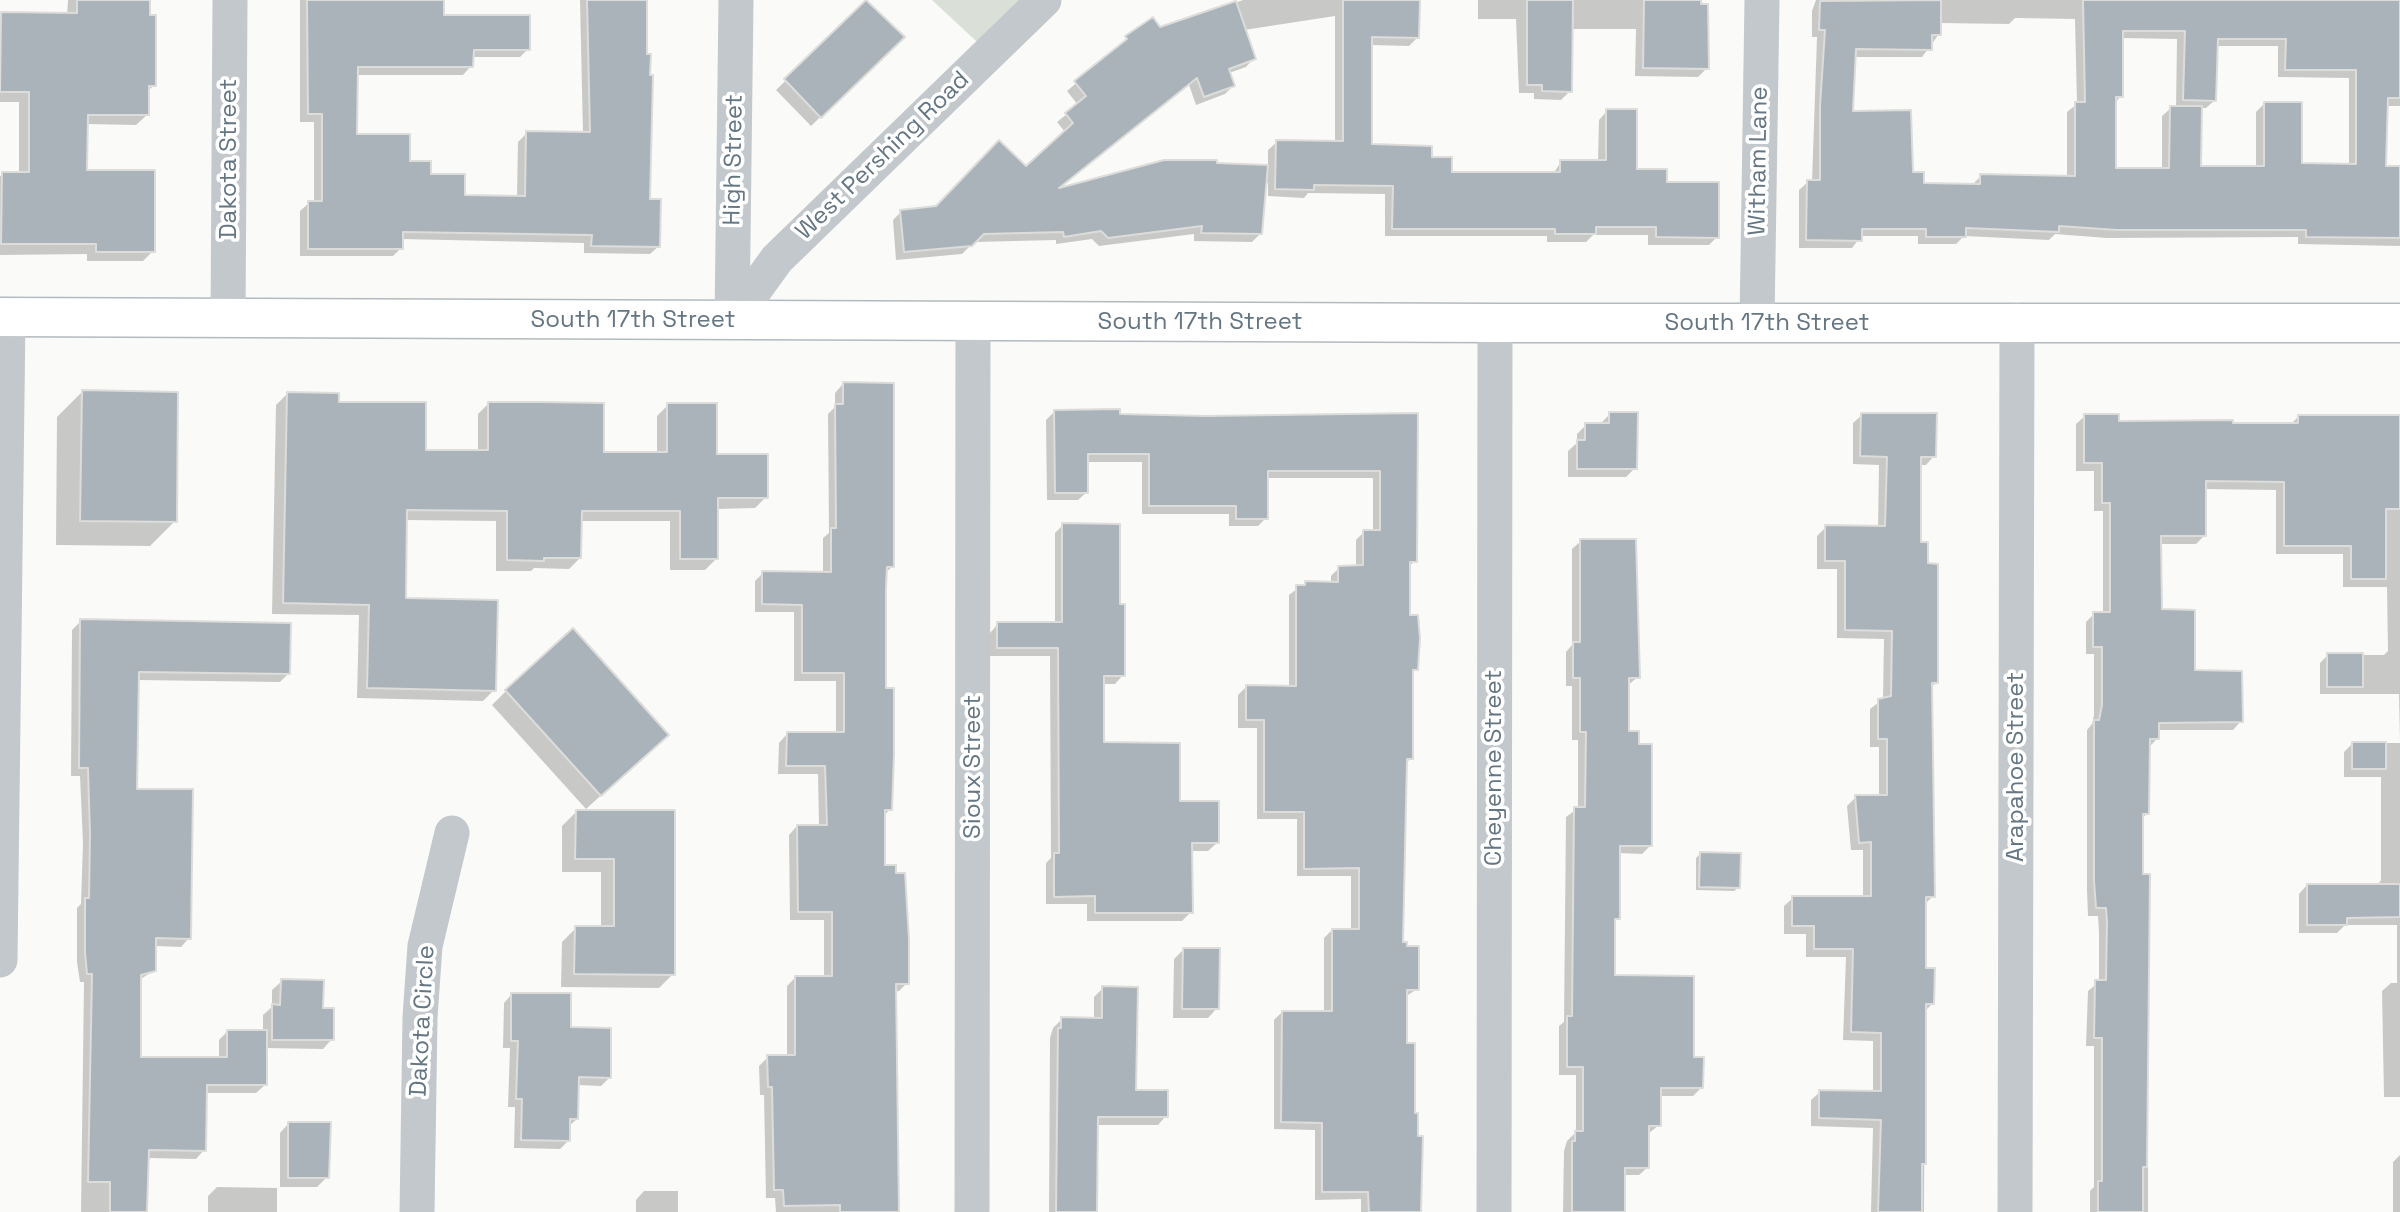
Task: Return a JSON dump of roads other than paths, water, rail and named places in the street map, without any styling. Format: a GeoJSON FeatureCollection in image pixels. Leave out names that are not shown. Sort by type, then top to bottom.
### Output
{"type":"FeatureCollection","features":[{"type":"Feature","properties":{"kind":"street","name":"Dakota Street"},"geometry":{"type":"LineString","coordinates":[[228,318],[230,0]]}},
{"type":"Feature","properties":{"kind":"street","name":"High Street"},"geometry":{"type":"LineString","coordinates":[[732,321],[736,0]]}},
{"type":"Feature","properties":{"kind":"street","name":"West Pershing Road"},"geometry":{"type":"LineString","coordinates":[[732,321],[777,259],[1044,0]]}},
{"type":"Feature","properties":{"kind":"street","name":"Witham Lane"},"geometry":{"type":"LineString","coordinates":[[1757,323],[1762,0]]}},
{"type":"Feature","properties":{"kind":"street","name":"South 17th Street"},"geometry":{"type":"LineString","coordinates":[[4,316],[732,321],[2400,323]]}},
{"type":"Feature","properties":{"kind":"street"},"geometry":{"type":"LineString","coordinates":[[0,960],[4,316]]}},
{"type":"Feature","properties":{"kind":"street","name":"Sioux Street"},"geometry":{"type":"LineString","coordinates":[[972,1212],[973,321]]}},
{"type":"Feature","properties":{"kind":"street","name":"Arapahoe Street"},"geometry":{"type":"LineString","coordinates":[[2015,1212],[2017,321]]}},
{"type":"Feature","properties":{"kind":"street","name":"Cheyenne Street"},"geometry":{"type":"LineString","coordinates":[[1494,1212],[1495,323]]}},
{"type":"Feature","properties":{"kind":"street","name":"Dakota Circle"},"geometry":{"type":"LineString","coordinates":[[417,1212],[420,1017],[425,946],[452,833]]}}]}
